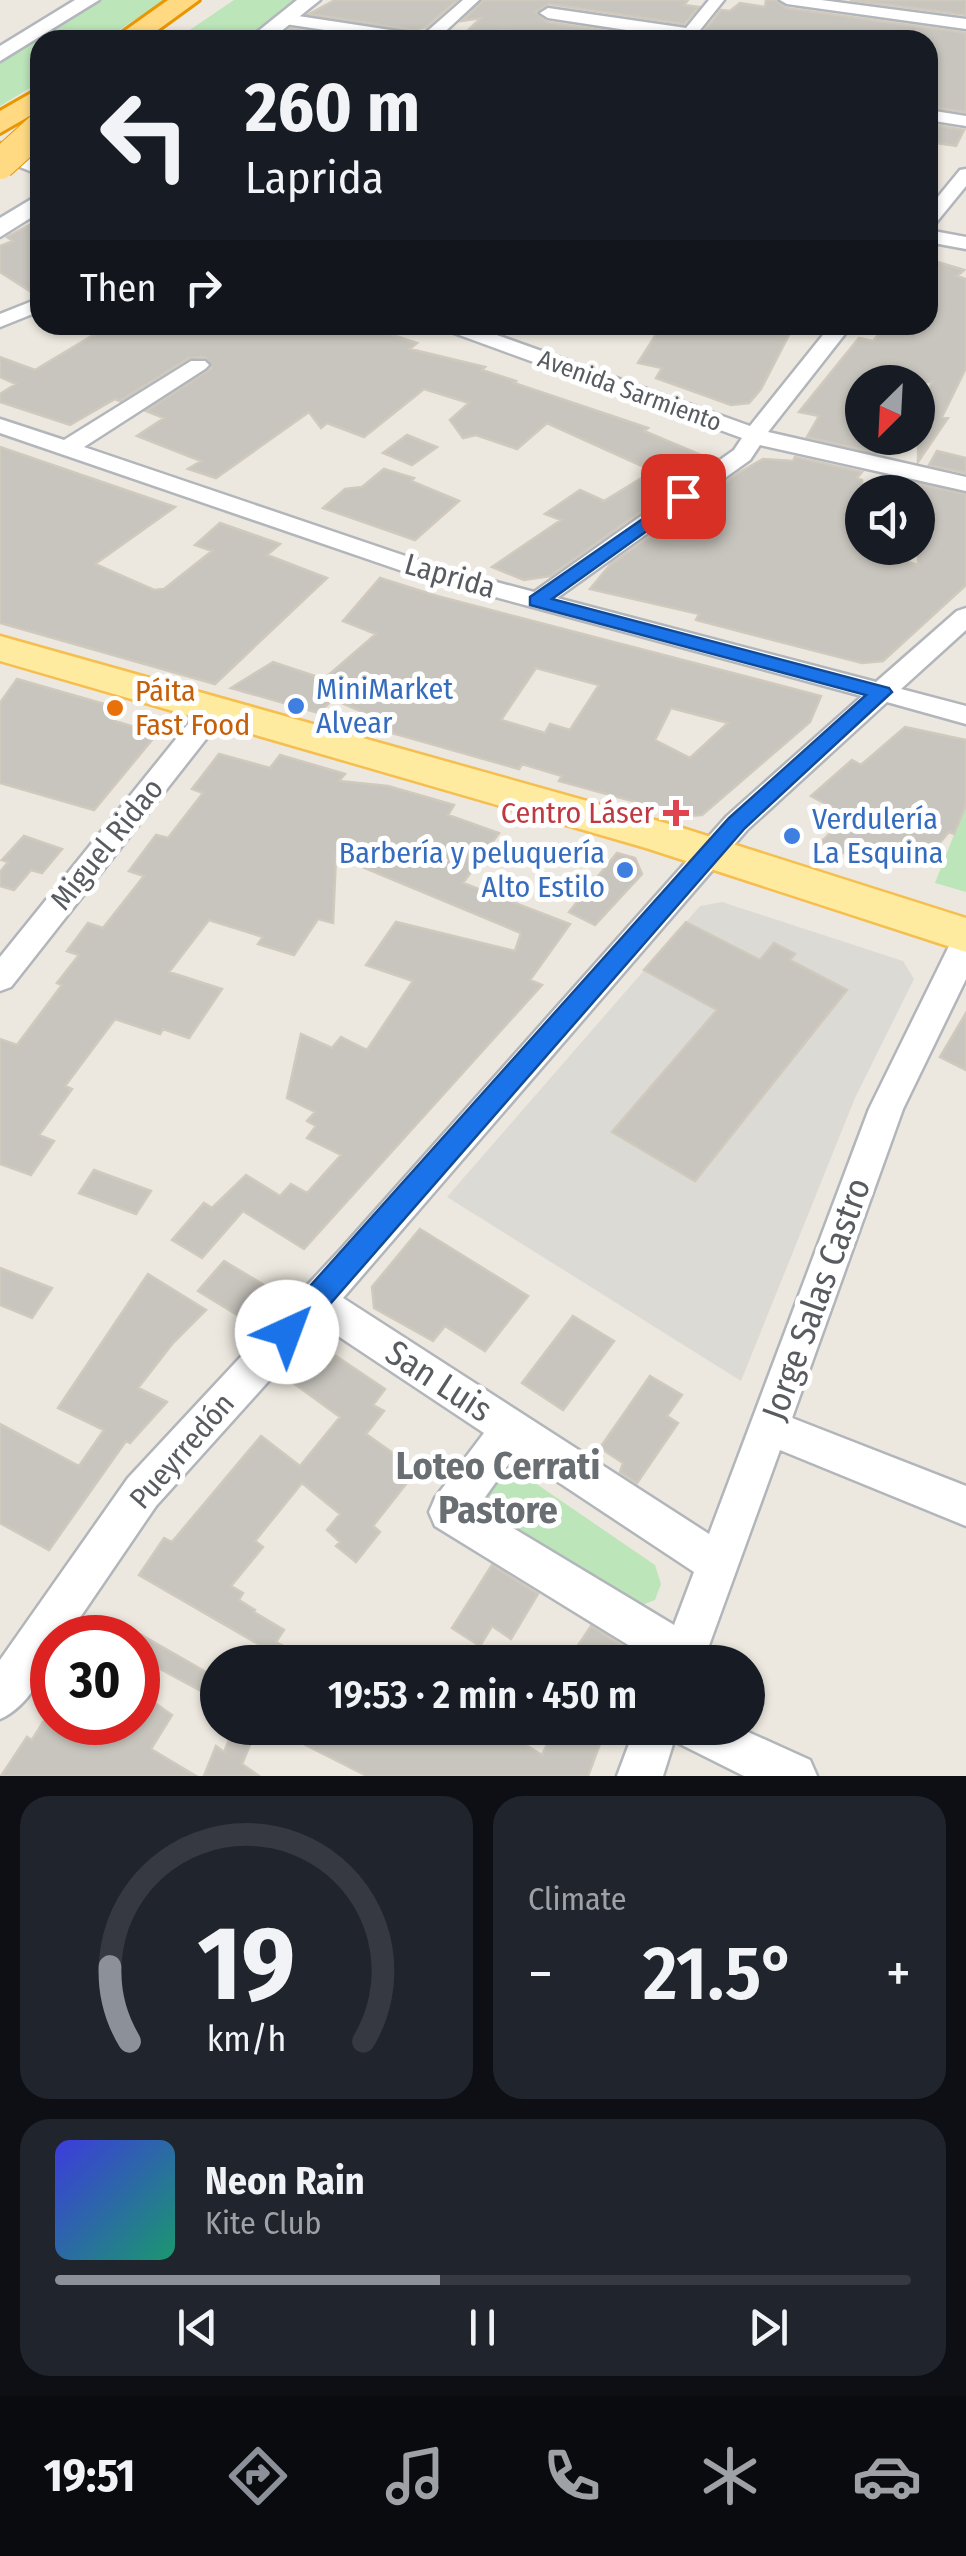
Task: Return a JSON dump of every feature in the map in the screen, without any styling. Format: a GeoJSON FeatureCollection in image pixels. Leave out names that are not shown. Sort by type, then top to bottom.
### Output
{"type":"FeatureCollection","features":[{"type":"Feature","properties":{"kind":"highway"},"geometry":{"type":"LineString","coordinates":[[167,30],[203,2]]}},
{"type":"Feature","properties":{"kind":"highway"},"geometry":{"type":"LineString","coordinates":[[146,30],[203,2]]}},
{"type":"Feature","properties":{"kind":"highway"},"geometry":{"type":"LineString","coordinates":[[0,147],[23,114]]}},
{"type":"Feature","properties":{"kind":"highway"},"geometry":{"type":"LineString","coordinates":[[0,166],[23,114]]}},
{"type":"Feature","properties":{"kind":"main road"},"geometry":{"type":"LineString","coordinates":[[0,648],[712,853],[966,938]]}},
{"type":"Feature","properties":{"kind":"street"},"geometry":{"type":"LineString","coordinates":[[41,30],[89,0]]}},
{"type":"Feature","properties":{"kind":"street"},"geometry":{"type":"LineString","coordinates":[[270,30],[310,0]]}},
{"type":"Feature","properties":{"kind":"street"},"geometry":{"type":"LineString","coordinates":[[438,30],[472,0]]}},
{"type":"Feature","properties":{"kind":"street"},"geometry":{"type":"LineString","coordinates":[[693,30],[717,0]]}},
{"type":"Feature","properties":{"kind":"street"},"geometry":{"type":"LineString","coordinates":[[788,0],[966,24]]}},
{"type":"Feature","properties":{"kind":"street"},"geometry":{"type":"LineString","coordinates":[[548,13],[646,30]]}},
{"type":"Feature","properties":{"kind":"street"},"geometry":{"type":"LineString","coordinates":[[285,19],[359,30]]}},
{"type":"Feature","properties":{"kind":"street"},"geometry":{"type":"LineString","coordinates":[[0,56],[30,37]]}},
{"type":"Feature","properties":{"kind":"street"},"geometry":{"type":"LineString","coordinates":[[938,117],[966,121]]}},
{"type":"Feature","properties":{"kind":"street"},"geometry":{"type":"LineString","coordinates":[[0,147],[30,163]]}},
{"type":"Feature","properties":{"kind":"street"},"geometry":{"type":"LineString","coordinates":[[0,166],[30,181]]}},
{"type":"Feature","properties":{"kind":"street"},"geometry":{"type":"LineString","coordinates":[[938,208],[966,174]]}},
{"type":"Feature","properties":{"kind":"street"},"geometry":{"type":"LineString","coordinates":[[0,229],[30,208]]}},
{"type":"Feature","properties":{"kind":"street"},"geometry":{"type":"LineString","coordinates":[[938,238],[966,243]]}},
{"type":"Feature","properties":{"kind":"street"},"geometry":{"type":"LineString","coordinates":[[0,321],[30,308]]}},
{"type":"Feature","properties":{"kind":"street","name":"Avenida Sarmiento"},"geometry":{"type":"LineString","coordinates":[[477,335],[754,436],[966,484]]}},
{"type":"Feature","properties":{"kind":"street"},"geometry":{"type":"LineString","coordinates":[[537,601],[742,455],[834,335]]}},
{"type":"Feature","properties":{"kind":"street"},"geometry":{"type":"LineString","coordinates":[[66,448],[198,365]]}},
{"type":"Feature","properties":{"kind":"street","name":"Laprida"},"geometry":{"type":"LineString","coordinates":[[0,426],[424,570],[966,715]]}},
{"type":"Feature","properties":{"kind":"street","name":"Pueyrredón"},"geometry":{"type":"LineString","coordinates":[[0,1697],[142,1492],[316,1301],[737,823],[966,616]]}},
{"type":"Feature","properties":{"kind":"street","name":"Miguel Ridao"},"geometry":{"type":"LineString","coordinates":[[0,979],[215,709]]}},
{"type":"Feature","properties":{"kind":"street","name":"Jorge Salas Castro"},"geometry":{"type":"LineString","coordinates":[[688,1645],[886,1109],[919,1035],[947,991],[966,938]]}},
{"type":"Feature","properties":{"kind":"street","name":"San Luis"},"geometry":{"type":"LineString","coordinates":[[316,1301],[718,1564]]}},
{"type":"Feature","properties":{"kind":"street"},"geometry":{"type":"LineString","coordinates":[[769,1426],[966,1506]]}},
{"type":"Feature","properties":{"kind":"street","name":"San Luis"},"geometry":{"type":"LineString","coordinates":[[511,1429],[449,1512],[661,1645]]}},
{"type":"Feature","properties":{"kind":"street"},"geometry":{"type":"LineString","coordinates":[[640,1776],[652,1745]]}},
{"type":"Feature","properties":{"kind":"street"},"geometry":{"type":"LineString","coordinates":[[727,1745],[794,1776]]}},
{"type":"Feature","properties":{"kind":"shaded area"},"geometry":{"type":"Polygon","coordinates":[[[722,902],[903,961],[914,979],[855,1098],[741,1381],[447,1197],[700,906],[722,902]]]}},
{"type":"Feature","properties":{"kind":"green space"},"geometry":{"type":"Polygon","coordinates":[[[101,0],[165,0],[119,30],[53,30],[101,0]]]}},
{"type":"Feature","properties":{"kind":"green space"},"geometry":{"type":"Polygon","coordinates":[[[234,0],[297,0],[258,30],[190,30],[234,0]]]}},
{"type":"Feature","properties":{"kind":"green space"},"geometry":{"type":"Polygon","coordinates":[[[30,44],[30,88],[0,106],[0,63],[30,44]]]}},
{"type":"Feature","properties":{"kind":"green space"},"geometry":{"type":"Polygon","coordinates":[[[966,804],[966,892],[935,883],[966,804]]]}},
{"type":"Feature","properties":{"kind":"green space"},"geometry":{"type":"Polygon","coordinates":[[[519,1472],[655,1565],[661,1584],[655,1600],[639,1606],[488,1515],[485,1498],[501,1475],[519,1472]]]}},
{"type":"Feature","properties":{"kind":"building"},"geometry":{"type":"Polygon","coordinates":[[[335,0],[457,0],[426,27],[413,30],[309,14],[335,0]]]}},
{"type":"Feature","properties":{"kind":"building"},"geometry":{"type":"Polygon","coordinates":[[[483,0],[688,0],[684,5],[699,7],[684,24],[549,4],[536,12],[547,22],[600,30],[468,30],[481,18],[462,21],[483,0]]]}},
{"type":"Feature","properties":{"kind":"building"},"geometry":{"type":"Polygon","coordinates":[[[766,0],[776,0],[786,8],[966,33],[966,112],[938,108],[938,30],[705,30],[721,10],[730,11],[740,3],[765,7],[766,0]]]}},
{"type":"Feature","properties":{"kind":"building"},"geometry":{"type":"Polygon","coordinates":[[[850,0],[966,0],[966,15],[850,0]]]}},
{"type":"Feature","properties":{"kind":"building"},"geometry":{"type":"Polygon","coordinates":[[[938,126],[964,130],[956,146],[938,143],[938,126]]]}},
{"type":"Feature","properties":{"kind":"building"},"geometry":{"type":"Polygon","coordinates":[[[30,224],[30,291],[0,272],[0,246],[13,241],[7,237],[30,224]]]}},
{"type":"Feature","properties":{"kind":"building"},"geometry":{"type":"Polygon","coordinates":[[[938,262],[964,270],[957,276],[966,279],[966,368],[942,417],[948,418],[935,437],[935,365],[845,365],[845,446],[807,437],[819,416],[799,412],[859,338],[873,341],[878,335],[938,335],[938,262]]]}},
{"type":"Feature","properties":{"kind":"building"},"geometry":{"type":"Polygon","coordinates":[[[93,335],[393,335],[417,343],[410,349],[485,367],[482,370],[514,383],[648,428],[644,431],[713,460],[550,576],[524,580],[492,567],[561,520],[545,514],[580,490],[604,501],[653,471],[547,423],[517,449],[476,435],[463,438],[450,420],[469,403],[424,389],[364,437],[327,423],[321,428],[309,412],[216,478],[188,469],[201,461],[137,436],[164,418],[146,411],[212,368],[205,357],[189,358],[120,401],[115,399],[70,425],[0,402],[0,394],[16,384],[0,377],[0,357],[35,370],[93,335]]]}},
{"type":"Feature","properties":{"kind":"building"},"geometry":{"type":"Polygon","coordinates":[[[656,335],[789,335],[761,389],[749,403],[731,405],[656,378],[662,368],[638,363],[656,335]]]}},
{"type":"Feature","properties":{"kind":"building"},"geometry":{"type":"Polygon","coordinates":[[[407,435],[437,447],[412,465],[383,453],[407,435]]]}},
{"type":"Feature","properties":{"kind":"building"},"geometry":{"type":"Polygon","coordinates":[[[0,447],[175,507],[95,564],[154,590],[164,589],[212,551],[195,545],[220,523],[280,544],[267,555],[327,578],[215,684],[0,623],[0,447]]]}},
{"type":"Feature","properties":{"kind":"building"},"geometry":{"type":"Polygon","coordinates":[[[937,451],[966,458],[966,473],[929,465],[937,451]]]}},
{"type":"Feature","properties":{"kind":"building"},"geometry":{"type":"Polygon","coordinates":[[[795,457],[862,472],[845,475],[845,565],[935,565],[935,488],[966,494],[966,585],[883,661],[862,663],[696,620],[699,614],[590,589],[610,565],[740,472],[763,459],[793,461],[795,457]]]}},
{"type":"Feature","properties":{"kind":"building"},"geometry":{"type":"Polygon","coordinates":[[[384,469],[414,478],[411,481],[459,501],[415,540],[323,508],[345,489],[362,487],[384,469]]]}},
{"type":"Feature","properties":{"kind":"building"},"geometry":{"type":"Polygon","coordinates":[[[380,578],[821,696],[810,722],[702,815],[687,816],[559,781],[562,776],[522,764],[519,769],[367,726],[376,718],[333,699],[319,713],[231,688],[273,662],[324,679],[376,634],[343,621],[380,578]],[[536,668],[501,720],[545,733],[550,724],[570,730],[599,685],[536,668]],[[671,708],[655,740],[690,758],[728,723],[671,708]]]}},
{"type":"Feature","properties":{"kind":"building"},"geometry":{"type":"Polygon","coordinates":[[[17,679],[125,710],[115,721],[157,734],[94,810],[0,783],[0,703],[17,679]]]}},
{"type":"Feature","properties":{"kind":"building"},"geometry":{"type":"Polygon","coordinates":[[[905,727],[966,740],[966,805],[954,834],[949,832],[925,860],[901,848],[886,865],[817,846],[848,816],[811,796],[852,760],[861,765],[905,727]]]}},
{"type":"Feature","properties":{"kind":"building"},"geometry":{"type":"Polygon","coordinates":[[[219,754],[270,768],[280,755],[345,774],[339,781],[388,786],[454,805],[448,815],[499,833],[463,883],[570,924],[530,980],[542,985],[304,1249],[243,1211],[202,1258],[172,1240],[204,1203],[212,1208],[246,1175],[280,1196],[291,1184],[307,1193],[341,1155],[307,1138],[316,1126],[307,1121],[315,1112],[287,1098],[301,1034],[332,1048],[341,1037],[367,1050],[413,981],[366,965],[396,922],[515,951],[521,933],[336,856],[333,923],[318,919],[294,955],[258,944],[263,937],[209,920],[169,972],[222,989],[189,1038],[163,1029],[160,1034],[115,1019],[65,1086],[72,1089],[39,1135],[54,1141],[31,1175],[0,1164],[0,1039],[17,1045],[62,985],[57,983],[79,955],[67,951],[88,923],[103,928],[144,876],[129,871],[156,835],[168,838],[203,793],[192,789],[219,754]]]}},
{"type":"Feature","properties":{"kind":"building"},"geometry":{"type":"Polygon","coordinates":[[[24,836],[62,849],[42,873],[31,870],[14,890],[0,886],[0,872],[8,862],[2,860],[24,836]]]}},
{"type":"Feature","properties":{"kind":"building"},"geometry":{"type":"Polygon","coordinates":[[[617,853],[635,858],[642,874],[595,925],[569,912],[617,853]]]}},
{"type":"Feature","properties":{"kind":"building"},"geometry":{"type":"Polygon","coordinates":[[[686,922],[760,960],[774,943],[795,954],[790,960],[847,990],[695,1181],[612,1132],[717,1010],[644,970],[686,922]]]}},
{"type":"Feature","properties":{"kind":"building"},"geometry":{"type":"Polygon","coordinates":[[[966,1013],[966,1070],[940,1057],[966,1013]]]}},
{"type":"Feature","properties":{"kind":"building"},"geometry":{"type":"Polygon","coordinates":[[[94,1170],[151,1191],[136,1214],[79,1193],[94,1170]]]}},
{"type":"Feature","properties":{"kind":"building"},"geometry":{"type":"Polygon","coordinates":[[[420,1229],[528,1296],[485,1351],[445,1326],[433,1341],[374,1308],[372,1287],[420,1229]]]}},
{"type":"Feature","properties":{"kind":"building"},"geometry":{"type":"Polygon","coordinates":[[[224,1261],[264,1285],[257,1292],[262,1295],[242,1318],[198,1291],[224,1261]]]}},
{"type":"Feature","properties":{"kind":"building"},"geometry":{"type":"Polygon","coordinates":[[[0,1268],[52,1288],[32,1318],[0,1305],[0,1268]]]}},
{"type":"Feature","properties":{"kind":"building"},"geometry":{"type":"Polygon","coordinates":[[[148,1274],[206,1310],[173,1343],[138,1388],[167,1402],[130,1443],[126,1441],[49,1550],[0,1523],[0,1424],[79,1466],[104,1430],[58,1408],[148,1274]]]}},
{"type":"Feature","properties":{"kind":"building"},"geometry":{"type":"Polygon","coordinates":[[[573,1316],[614,1341],[563,1410],[522,1383],[573,1316]]]}},
{"type":"Feature","properties":{"kind":"building"},"geometry":{"type":"Polygon","coordinates":[[[336,1356],[385,1389],[373,1405],[384,1411],[366,1434],[417,1470],[373,1526],[380,1532],[356,1562],[336,1546],[340,1542],[327,1530],[340,1514],[302,1483],[255,1541],[263,1547],[231,1586],[243,1593],[239,1600],[284,1630],[276,1642],[282,1645],[260,1645],[139,1575],[164,1538],[172,1542],[261,1436],[300,1466],[340,1417],[292,1382],[310,1361],[324,1370],[336,1356]]]}},
{"type":"Feature","properties":{"kind":"building"},"geometry":{"type":"Polygon","coordinates":[[[650,1376],[682,1395],[667,1416],[678,1423],[637,1483],[620,1472],[623,1463],[600,1448],[650,1376]]]}},
{"type":"Feature","properties":{"kind":"building"},"geometry":{"type":"Polygon","coordinates":[[[492,1565],[538,1594],[511,1639],[492,1626],[478,1645],[452,1628],[492,1565]]]}},
{"type":"Feature","properties":{"kind":"building"},"geometry":{"type":"Polygon","coordinates":[[[591,1626],[621,1645],[578,1645],[591,1626]]]}},
{"type":"Feature","properties":{"kind":"building"},"geometry":{"type":"Polygon","coordinates":[[[160,1646],[200,1669],[200,1690],[160,1669],[160,1646]]]}},
{"type":"Feature","properties":{"kind":"building"},"geometry":{"type":"Polygon","coordinates":[[[160,1707],[172,1715],[160,1734],[160,1707]]]}},
{"type":"Feature","properties":{"kind":"building"},"geometry":{"type":"Polygon","coordinates":[[[27,1737],[30,1745],[153,1745],[151,1749],[196,1776],[1,1776],[27,1737]]]}},
{"type":"Feature","properties":{"kind":"building"},"geometry":{"type":"Polygon","coordinates":[[[227,1745],[250,1745],[242,1764],[259,1776],[204,1776],[216,1746],[224,1752],[227,1745]]]}},
{"type":"Feature","properties":{"kind":"building"},"geometry":{"type":"Polygon","coordinates":[[[306,1745],[526,1745],[542,1755],[547,1745],[600,1745],[588,1776],[367,1776],[306,1745]]]}},
{"type":"Feature","properties":{"kind":"place","name":"MiniMarket Alvear"},"geometry":{"type":"Point","coordinates":[296,706]}},
{"type":"Feature","properties":{"kind":"place","name":"Páita Fast Food"},"geometry":{"type":"Point","coordinates":[115,708]}},
{"type":"Feature","properties":{"kind":"place","name":"Centro Láser"},"geometry":{"type":"Point","coordinates":[676,813]}},
{"type":"Feature","properties":{"kind":"place","name":"Verdulería La Esquina"},"geometry":{"type":"Point","coordinates":[792,836]}},
{"type":"Feature","properties":{"kind":"place","name":"Barbería y peluquería Alto Estilo"},"geometry":{"type":"Point","coordinates":[625,870]}},
{"type":"Feature","properties":{"kind":"district","name":"Loteo Cerrati Pastore"},"geometry":{"type":"Point","coordinates":[498,1488]}},
{"type":"Feature","properties":{"kind":"route"},"geometry":{"type":"LineString","coordinates":[[287,1332],[737,823],[882,692],[537,601],[683,496]]}}]}
